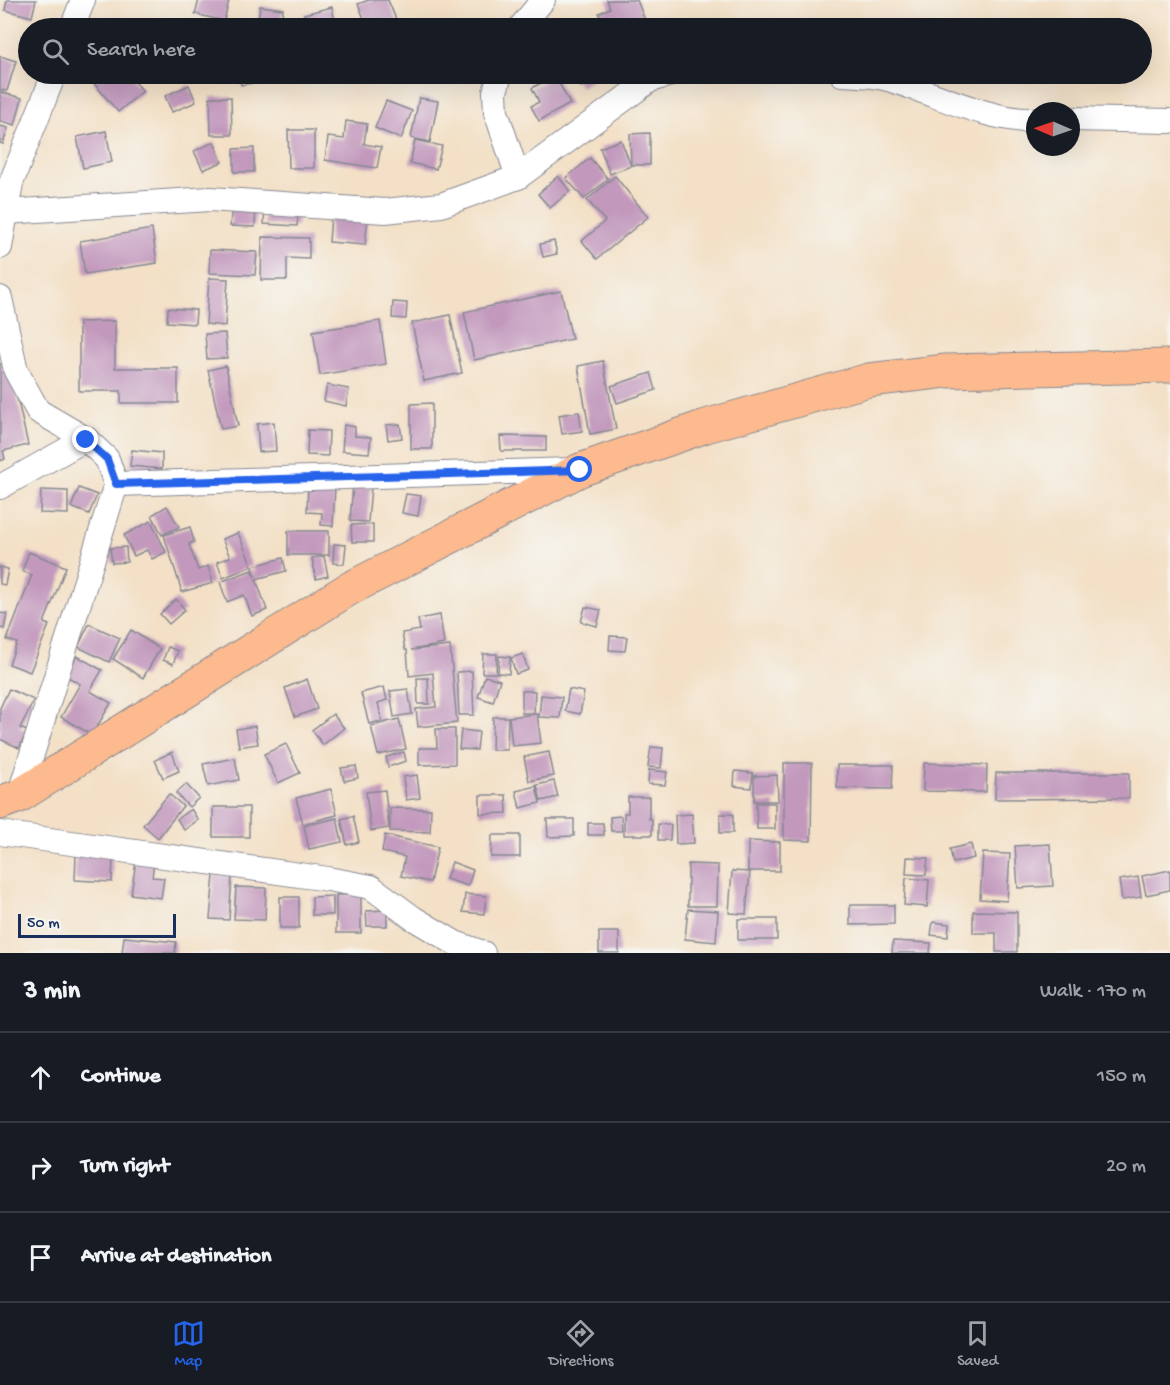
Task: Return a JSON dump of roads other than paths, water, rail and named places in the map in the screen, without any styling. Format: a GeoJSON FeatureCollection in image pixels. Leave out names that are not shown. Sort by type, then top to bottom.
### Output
{"type":"FeatureCollection","features":[{"type":"Feature","properties":{"kind":"highway"},"geometry":{"type":"LineString","coordinates":[[10,800],[347,590],[580,470],[706,426],[869,380],[946,371],[1170,366]]}},
{"type":"Feature","properties":{"kind":"street"},"geometry":{"type":"LineString","coordinates":[[76,18],[83,0]]}},
{"type":"Feature","properties":{"kind":"street"},"geometry":{"type":"LineString","coordinates":[[528,18],[543,0]]}},
{"type":"Feature","properties":{"kind":"street"},"geometry":{"type":"LineString","coordinates":[[0,247],[11,183],[50,84]]}},
{"type":"Feature","properties":{"kind":"street"},"geometry":{"type":"LineString","coordinates":[[497,84],[495,92],[496,112],[518,177]]}},
{"type":"Feature","properties":{"kind":"street"},"geometry":{"type":"LineString","coordinates":[[6,212],[210,200],[385,211],[441,205],[518,177],[645,84]]}},
{"type":"Feature","properties":{"kind":"street"},"geometry":{"type":"LineString","coordinates":[[901,84],[963,105],[1019,121],[1026,121]]}},
{"type":"Feature","properties":{"kind":"street"},"geometry":{"type":"LineString","coordinates":[[1080,119],[1170,121]]}},
{"type":"Feature","properties":{"kind":"street"},"geometry":{"type":"LineString","coordinates":[[0,298],[16,371],[38,411],[86,440],[107,459],[116,484],[10,800]]}},
{"type":"Feature","properties":{"kind":"street"},"geometry":{"type":"LineString","coordinates":[[0,487],[86,440]]}},
{"type":"Feature","properties":{"kind":"street"},"geometry":{"type":"LineString","coordinates":[[116,484],[580,470]]}},
{"type":"Feature","properties":{"kind":"street"},"geometry":{"type":"LineString","coordinates":[[0,833],[371,887],[413,918],[454,943],[483,953]]}}]}
